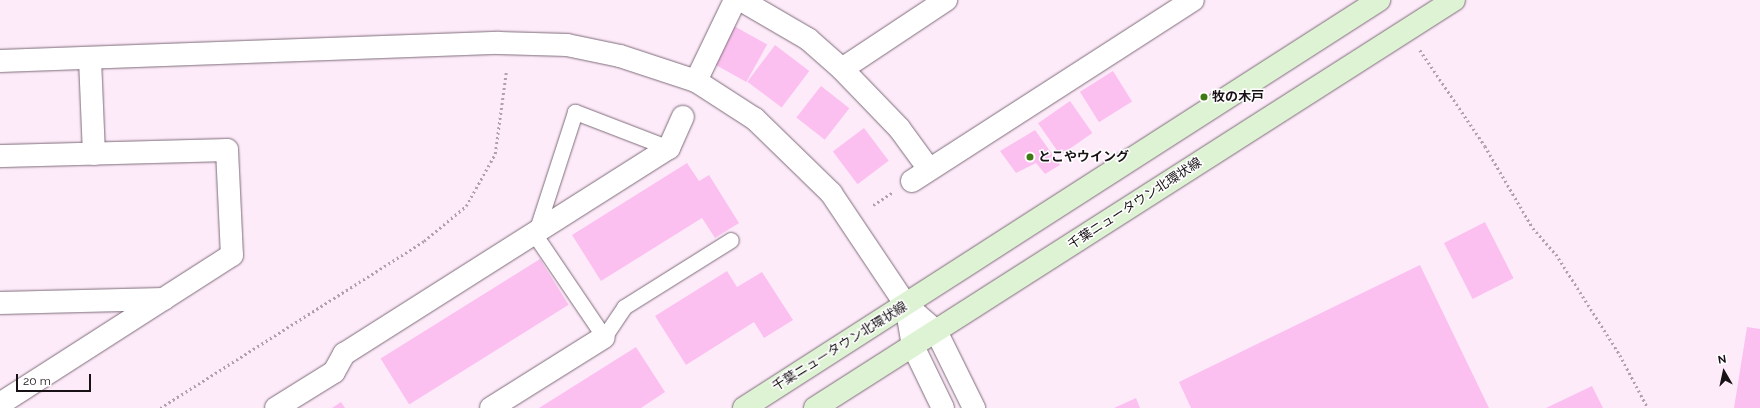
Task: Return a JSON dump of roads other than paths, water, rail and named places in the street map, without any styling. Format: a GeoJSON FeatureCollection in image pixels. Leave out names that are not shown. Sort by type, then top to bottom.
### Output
{"type":"FeatureCollection","features":[{"type":"Feature","properties":{"kind":"main road","name":"千葉ニュータウン北環状線"},"geometry":{"type":"LineString","coordinates":[[744,408],[1379,0]]}},
{"type":"Feature","properties":{"kind":"main road","name":"千葉ニュータウン北環状線"},"geometry":{"type":"LineString","coordinates":[[815,408],[1454,0]]}},
{"type":"Feature","properties":{"kind":"street"},"geometry":{"type":"LineString","coordinates":[[696,81],[735,0]]}},
{"type":"Feature","properties":{"kind":"street"},"geometry":{"type":"LineString","coordinates":[[741,0],[808,39],[842,69],[899,128],[920,175],[1193,0]]}},
{"type":"Feature","properties":{"kind":"street"},"geometry":{"type":"LineString","coordinates":[[842,69],[946,0]]}},
{"type":"Feature","properties":{"kind":"street"},"geometry":{"type":"LineString","coordinates":[[0,61],[90,59],[499,43],[567,45],[620,56],[696,81],[755,119],[805,165],[831,194],[906,305],[936,332],[974,408]]}},
{"type":"Feature","properties":{"kind":"street"},"geometry":{"type":"LineString","coordinates":[[90,59],[94,154]]}},
{"type":"Feature","properties":{"kind":"street"},"geometry":{"type":"LineString","coordinates":[[276,408],[334,372],[344,354],[535,235],[668,148],[682,117]]}},
{"type":"Feature","properties":{"kind":"street"},"geometry":{"type":"LineString","coordinates":[[0,156],[227,150],[232,255],[0,404]]}},
{"type":"Feature","properties":{"kind":"street"},"geometry":{"type":"LineString","coordinates":[[0,303],[164,299]]}},
{"type":"Feature","properties":{"kind":"street"},"geometry":{"type":"LineString","coordinates":[[906,305],[913,346],[943,408]]}},
{"type":"Feature","properties":{"kind":"street"},"geometry":{"type":"LineString","coordinates":[[491,408],[604,337]]}},
{"type":"Feature","properties":{"kind":"lane"},"geometry":{"type":"LineString","coordinates":[[668,148],[575,112],[535,235],[604,337],[624,307],[731,240]]}},
{"type":"Feature","properties":{"kind":"place","name":"牧の木戸"},"geometry":{"type":"Point","coordinates":[1204,97]}},
{"type":"Feature","properties":{"kind":"place","name":"とこやウイング"},"geometry":{"type":"Point","coordinates":[1030,157]}}]}
